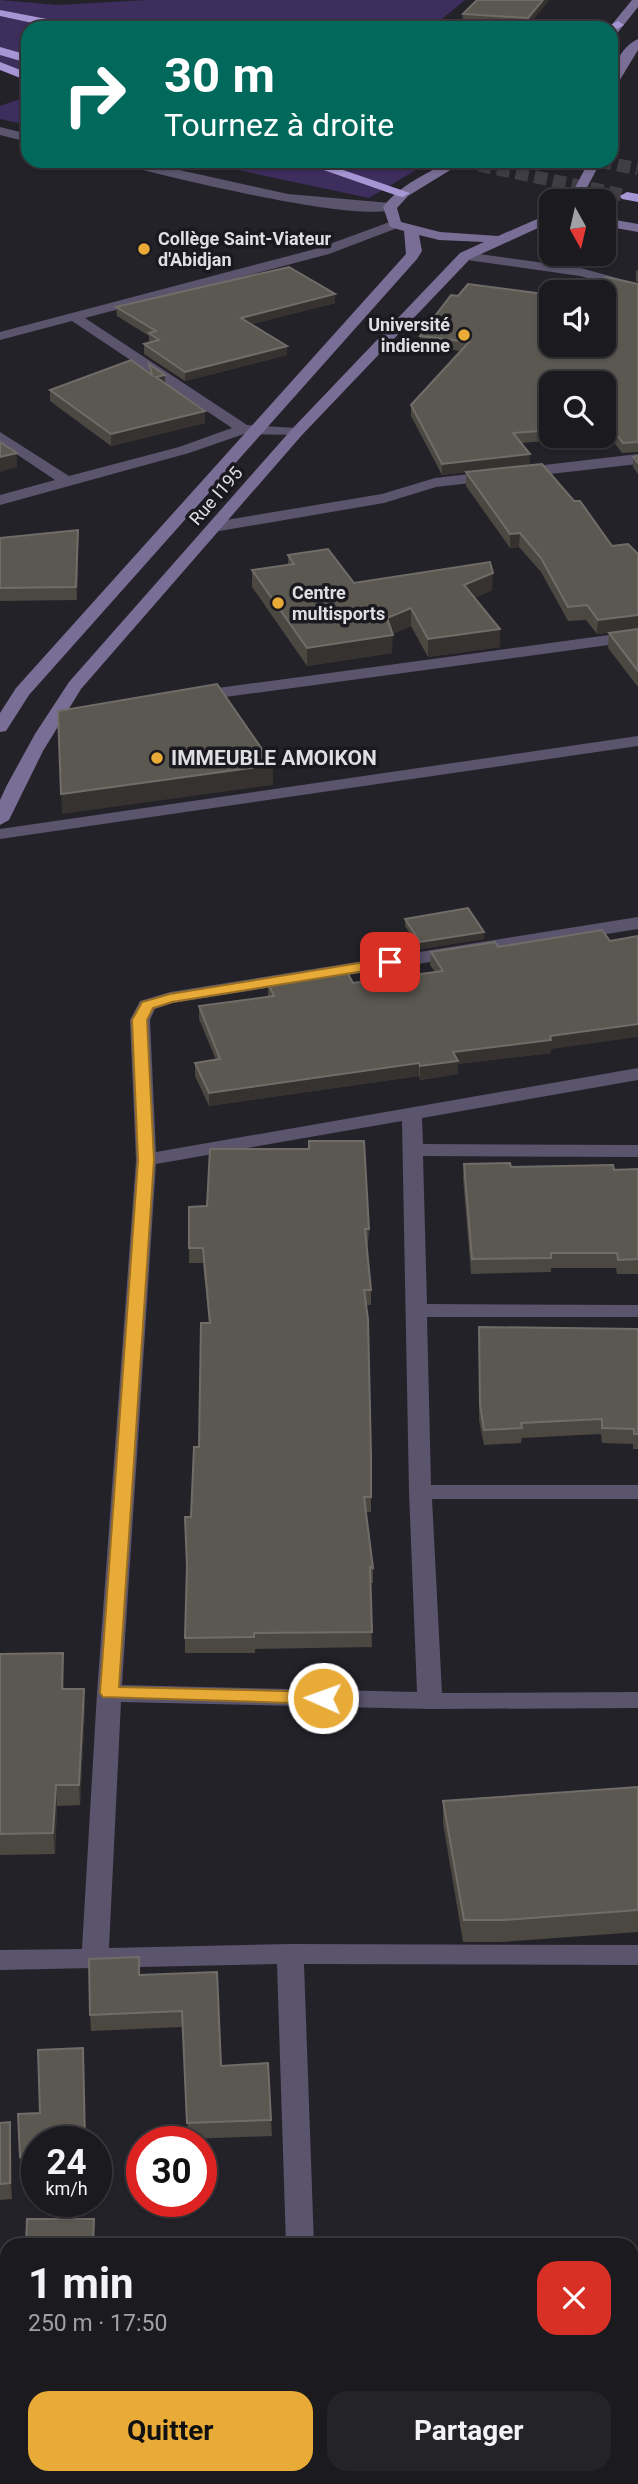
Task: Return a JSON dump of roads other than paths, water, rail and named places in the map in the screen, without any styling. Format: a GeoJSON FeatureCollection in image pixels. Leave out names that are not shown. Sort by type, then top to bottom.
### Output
{"type":"FeatureCollection","features":[{"type":"Feature","properties":{"kind":"highway"},"geometry":{"type":"LineString","coordinates":[[0,13],[39,21]]}},
{"type":"Feature","properties":{"kind":"highway"},"geometry":{"type":"LineString","coordinates":[[0,19],[21,25]]}},
{"type":"Feature","properties":{"kind":"highway"},"geometry":{"type":"LineString","coordinates":[[0,51],[21,57]]}},
{"type":"Feature","properties":{"kind":"highway"},"geometry":{"type":"LineString","coordinates":[[0,66],[21,74]]}},
{"type":"Feature","properties":{"kind":"highway"},"geometry":{"type":"LineString","coordinates":[[326,168],[403,193]]}},
{"type":"Feature","properties":{"kind":"main road"},"geometry":{"type":"LineString","coordinates":[[618,23],[638,0]]}},
{"type":"Feature","properties":{"kind":"main road"},"geometry":{"type":"LineString","coordinates":[[618,75],[638,43]]}},
{"type":"Feature","properties":{"kind":"main road"},"geometry":{"type":"LineString","coordinates":[[396,224],[390,207],[403,193],[447,168]]}},
{"type":"Feature","properties":{"kind":"main road"},"geometry":{"type":"LineString","coordinates":[[580,189],[591,168]]}},
{"type":"Feature","properties":{"kind":"main road","name":"Rue I195"},"geometry":{"type":"LineString","coordinates":[[396,224],[411,230],[466,239],[506,239]]}},
{"type":"Feature","properties":{"kind":"main road","name":"Rue I195"},"geometry":{"type":"LineString","coordinates":[[0,820],[15,785],[55,715],[75,687],[297,432],[464,256],[539,224]]}},
{"type":"Feature","properties":{"kind":"main road"},"geometry":{"type":"LineString","coordinates":[[616,224],[638,228]]}},
{"type":"Feature","properties":{"kind":"main road","name":"Rue I195"},"geometry":{"type":"LineString","coordinates":[[0,727],[22,692],[250,429],[412,256],[415,251],[411,230]]}},
{"type":"Feature","properties":{"kind":"street"},"geometry":{"type":"LineString","coordinates":[[0,131],[21,136]]}},
{"type":"Feature","properties":{"kind":"street"},"geometry":{"type":"LineString","coordinates":[[151,168],[216,184],[319,203],[390,207]]}},
{"type":"Feature","properties":{"kind":"street"},"geometry":{"type":"LineString","coordinates":[[0,336],[324,251],[396,224]]}},
{"type":"Feature","properties":{"kind":"street"},"geometry":{"type":"LineString","coordinates":[[464,256],[581,272],[638,288]]}},
{"type":"Feature","properties":{"kind":"street"},"geometry":{"type":"LineString","coordinates":[[73,316],[250,429]]}},
{"type":"Feature","properties":{"kind":"street"},"geometry":{"type":"LineString","coordinates":[[0,500],[69,483],[250,429],[297,432]]}},
{"type":"Feature","properties":{"kind":"street"},"geometry":{"type":"LineString","coordinates":[[0,436],[69,483]]}},
{"type":"Feature","properties":{"kind":"street"},"geometry":{"type":"LineString","coordinates":[[214,527],[384,498],[417,487],[451,481],[638,459]]}},
{"type":"Feature","properties":{"kind":"street"},"geometry":{"type":"LineString","coordinates":[[177,699],[638,636]]}},
{"type":"Feature","properties":{"kind":"street"},"geometry":{"type":"LineString","coordinates":[[55,715],[82,712]]}},
{"type":"Feature","properties":{"kind":"street"},"geometry":{"type":"LineString","coordinates":[[0,834],[638,741]]}},
{"type":"Feature","properties":{"kind":"street"},"geometry":{"type":"LineString","coordinates":[[95,1957],[146,1160],[140,1020],[147,1005],[170,998],[638,922]]}},
{"type":"Feature","properties":{"kind":"street"},"geometry":{"type":"LineString","coordinates":[[146,1160],[638,1074]]}},
{"type":"Feature","properties":{"kind":"street"},"geometry":{"type":"LineString","coordinates":[[412,1114],[420,1492],[430,1701]]}},
{"type":"Feature","properties":{"kind":"street"},"geometry":{"type":"LineString","coordinates":[[413,1150],[638,1151]]}},
{"type":"Feature","properties":{"kind":"street"},"geometry":{"type":"LineString","coordinates":[[415,1310],[638,1311]]}},
{"type":"Feature","properties":{"kind":"street"},"geometry":{"type":"LineString","coordinates":[[420,1492],[638,1492]]}},
{"type":"Feature","properties":{"kind":"street"},"geometry":{"type":"LineString","coordinates":[[110,1693],[430,1701],[638,1700]]}},
{"type":"Feature","properties":{"kind":"street"},"geometry":{"type":"LineString","coordinates":[[290,1954],[300,2238]]}},
{"type":"Feature","properties":{"kind":"street"},"geometry":{"type":"LineString","coordinates":[[0,1959],[290,1954],[638,1955]]}},
{"type":"Feature","properties":{"kind":"tunnel"},"geometry":{"type":"LineString","coordinates":[[618,165],[638,169]]}},
{"type":"Feature","properties":{"kind":"tunnel"},"geometry":{"type":"LineString","coordinates":[[493,168],[627,196]]}},
{"type":"Feature","properties":{"kind":"place","name":"Collège Saint-Viateur d'Abidjan"},"geometry":{"type":"Point","coordinates":[144,249]}},
{"type":"Feature","properties":{"kind":"place","name":"Université indienne"},"geometry":{"type":"Point","coordinates":[464,335]}},
{"type":"Feature","properties":{"kind":"place","name":"Centre multisports"},"geometry":{"type":"Point","coordinates":[278,603]}},
{"type":"Feature","properties":{"kind":"place","name":"IMMEUBLE AMOIKON"},"geometry":{"type":"Point","coordinates":[157,758]}}]}
